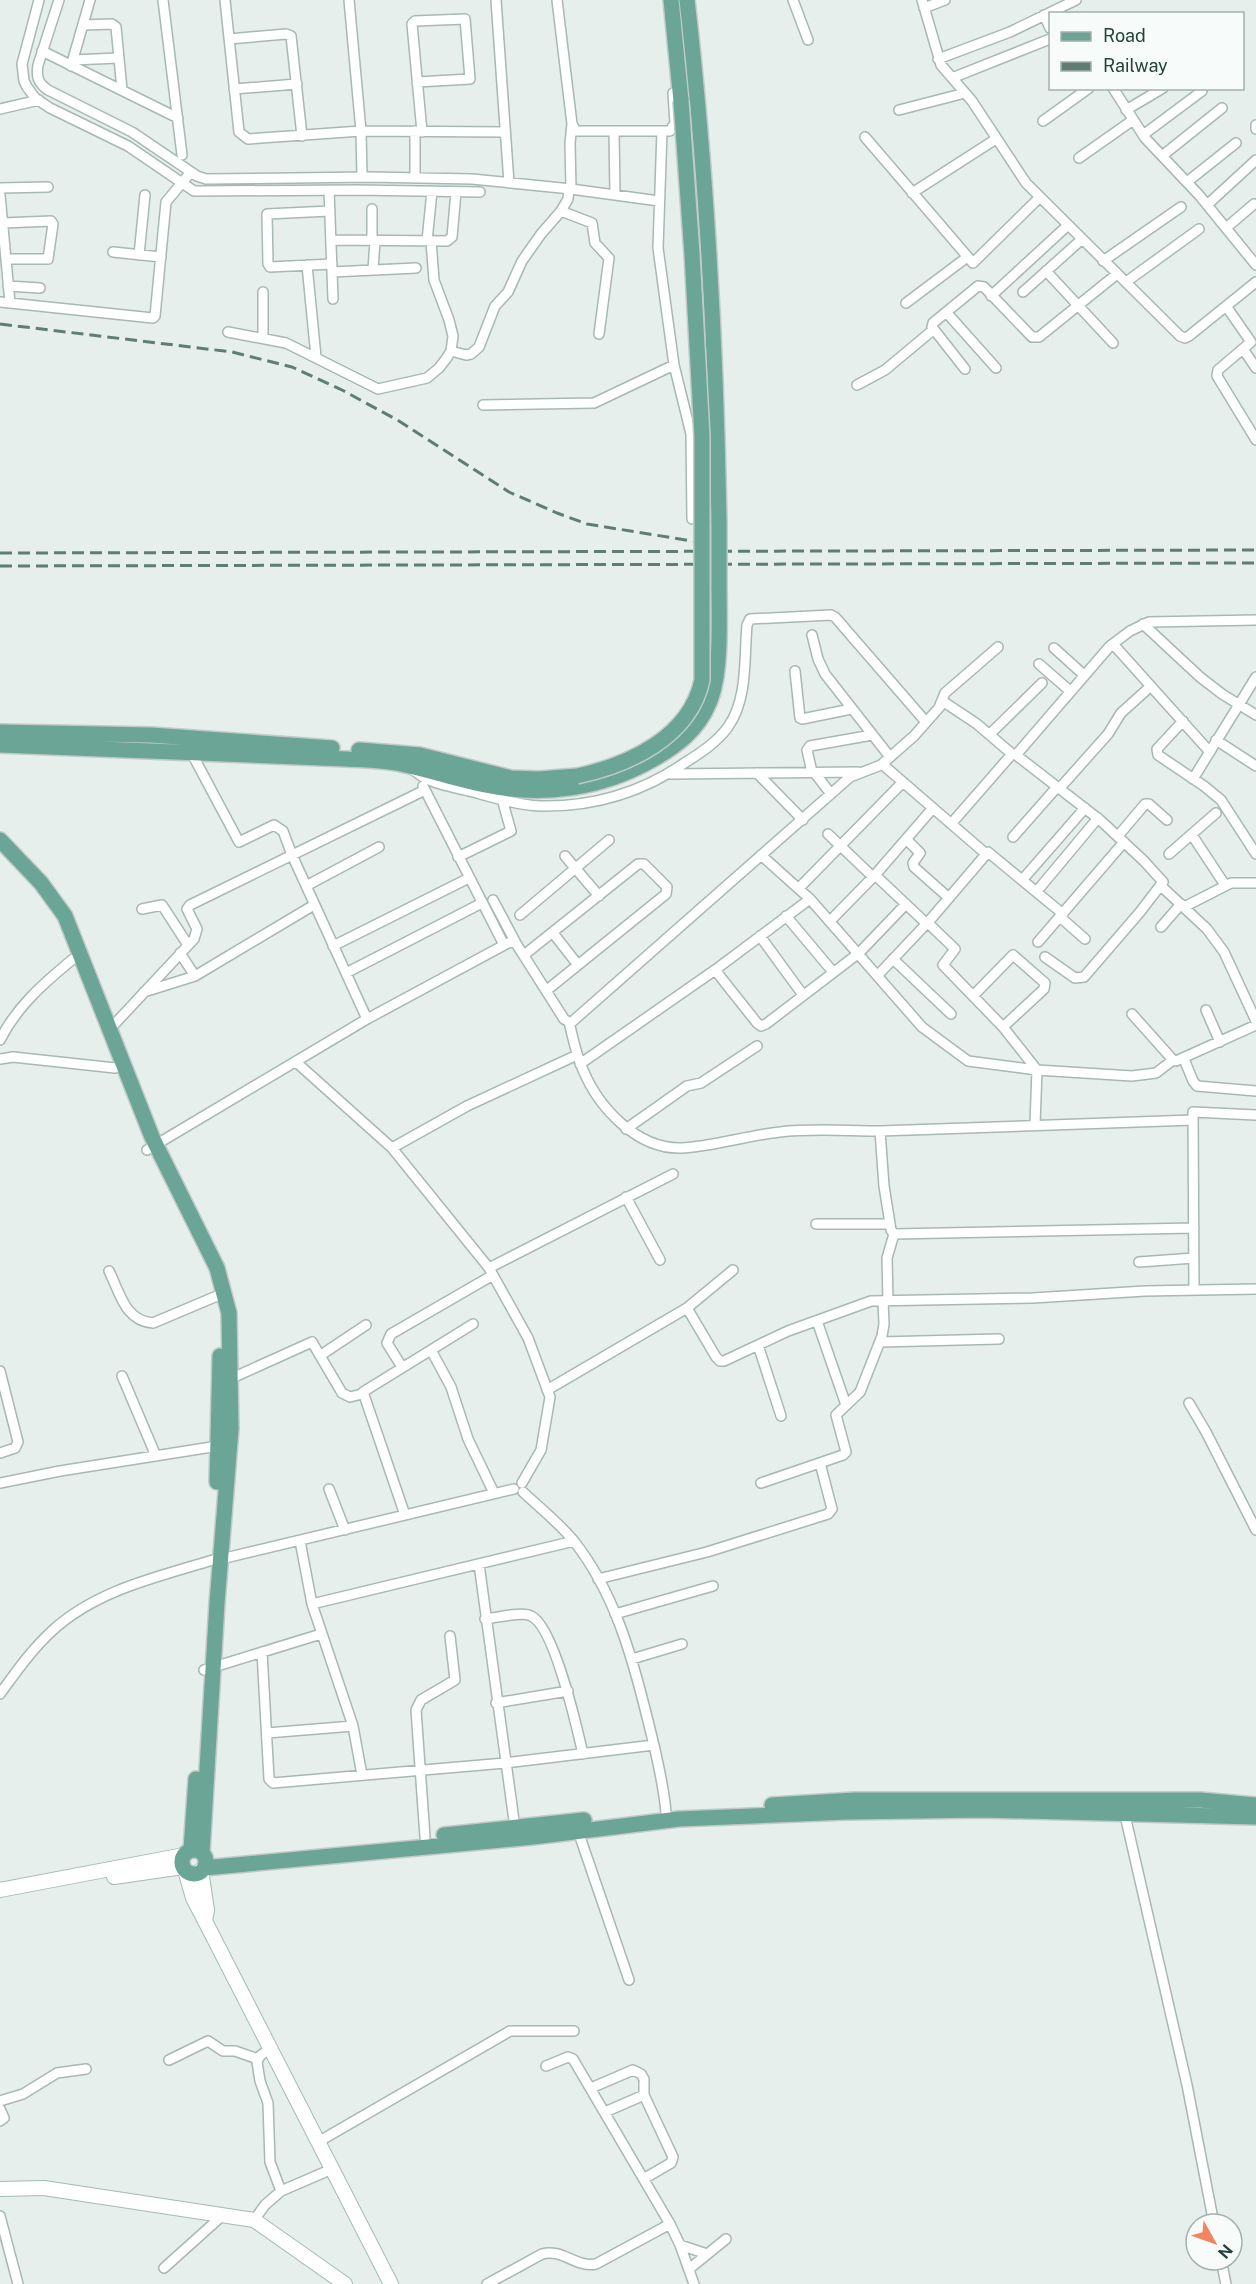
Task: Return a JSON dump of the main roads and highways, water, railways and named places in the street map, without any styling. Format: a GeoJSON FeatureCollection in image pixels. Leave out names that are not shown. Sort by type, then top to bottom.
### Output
{"type":"FeatureCollection","features":[{"type":"Feature","properties":{"kind":"main road"},"geometry":{"type":"LineString","coordinates":[[0,745],[191,753],[285,751],[401,753],[511,778],[577,782],[629,759],[662,740],[682,720],[699,691],[702,680],[702,437],[692,254],[671,0]]}},
{"type":"Feature","properties":{"kind":"main road"},"geometry":{"type":"LineString","coordinates":[[0,732],[150,735],[346,759],[485,785],[531,791],[633,771],[673,748],[689,734],[701,719],[714,688],[719,638],[719,586],[716,381],[698,106],[687,0]]}},
{"type":"Feature","properties":{"kind":"main road"},"geometry":{"type":"LineString","coordinates":[[0,840],[42,883],[65,916],[110,1029],[152,1148],[217,1268],[229,1313],[231,1429],[217,1560],[194,1862]]}},
{"type":"Feature","properties":{"kind":"main road"},"geometry":{"type":"LineString","coordinates":[[0,854],[25,879],[53,913],[116,1068],[208,1271],[217,1296],[221,1320],[217,1560]]}},
{"type":"Feature","properties":{"kind":"main road"},"geometry":{"type":"LineString","coordinates":[[194,1862],[666,1812],[855,1800],[1123,1806],[1256,1817]]}},
{"type":"Feature","properties":{"kind":"main road"},"geometry":{"type":"LineString","coordinates":[[194,1862],[578,1831],[679,1819],[847,1812],[1123,1806],[1200,1800],[1256,1805]]}},
{"type":"Feature","properties":{"kind":"railway"},"geometry":{"type":"LineString","coordinates":[[0,324],[232,352],[292,367],[344,391],[399,421],[509,492],[557,513],[587,524],[723,546]]}},
{"type":"Feature","properties":{"kind":"railway"},"geometry":{"type":"LineString","coordinates":[[0,553],[1256,550]]}},
{"type":"Feature","properties":{"kind":"railway"},"geometry":{"type":"LineString","coordinates":[[0,566],[1256,563]]}}]}
